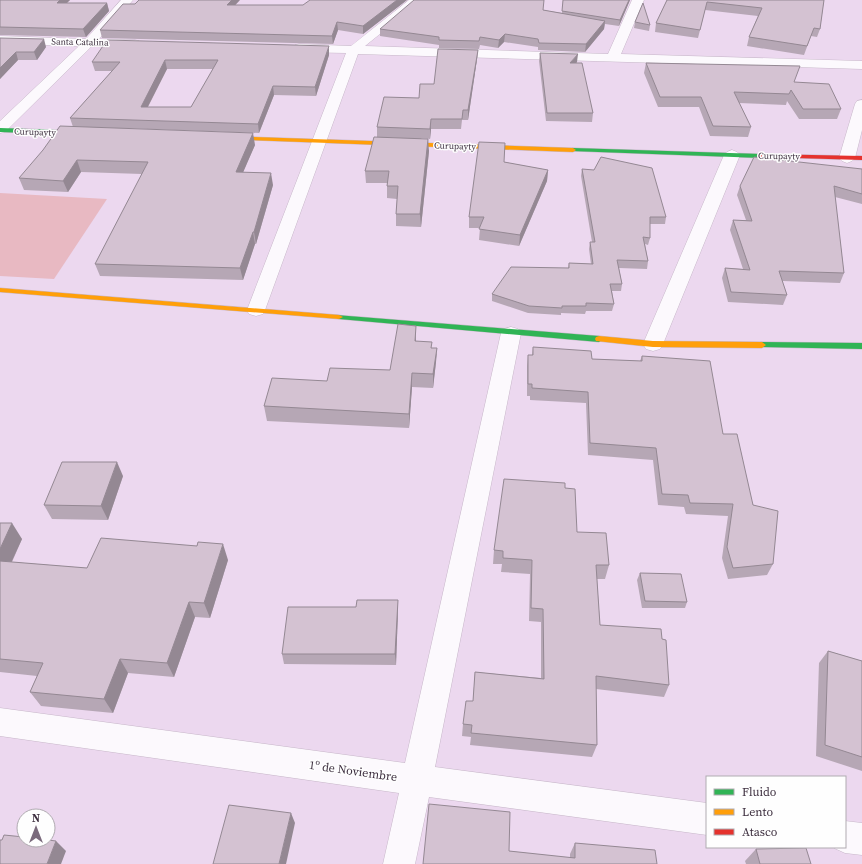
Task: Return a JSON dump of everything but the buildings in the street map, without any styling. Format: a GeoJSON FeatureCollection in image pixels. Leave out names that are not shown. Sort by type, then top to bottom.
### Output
{"type":"FeatureCollection","features":[{"type":"Feature","properties":{"kind":"street"},"geometry":{"type":"LineString","coordinates":[[0,130],[90,42],[126,0]]}},
{"type":"Feature","properties":{"kind":"street"},"geometry":{"type":"LineString","coordinates":[[256,310],[352,50],[416,0]]}},
{"type":"Feature","properties":{"kind":"street"},"geometry":{"type":"LineString","coordinates":[[613,57],[638,0]]}},
{"type":"Feature","properties":{"kind":"street","name":"Santa Catalina"},"geometry":{"type":"LineString","coordinates":[[0,40],[145,44]]}},
{"type":"Feature","properties":{"kind":"street"},"geometry":{"type":"LineString","coordinates":[[289,48],[862,65]]}},
{"type":"Feature","properties":{"kind":"street"},"geometry":{"type":"LineString","coordinates":[[847,158],[862,104]]}},
{"type":"Feature","properties":{"kind":"street","name":"Curupayty"},"geometry":{"type":"LineString","coordinates":[[0,130],[96,134]]}},
{"type":"Feature","properties":{"kind":"street","name":"Curupayty"},"geometry":{"type":"LineString","coordinates":[[215,138],[732,156],[862,158]]}},
{"type":"Feature","properties":{"kind":"street"},"geometry":{"type":"LineString","coordinates":[[653,344],[732,156]]}},
{"type":"Feature","properties":{"kind":"street"},"geometry":{"type":"LineString","coordinates":[[0,290],[653,344],[862,346]]}},
{"type":"Feature","properties":{"kind":"street"},"geometry":{"type":"LineString","coordinates":[[399,864],[511,333]]}},
{"type":"Feature","properties":{"kind":"street","name":"1º de Noviembre"},"geometry":{"type":"LineString","coordinates":[[0,722],[706,819]]}},
{"type":"Feature","properties":{"kind":"street"},"geometry":{"type":"LineString","coordinates":[[846,837],[862,839]]}},
{"type":"Feature","properties":{"kind":"shaded area"},"geometry":{"type":"Polygon","coordinates":[[[0,193],[107,199],[54,279],[0,276],[0,193]]]}},
{"type":"Feature","properties":{"kind":"traffic: fast"},"geometry":{"type":"LineString","coordinates":[[0,130],[85,133]]}},
{"type":"Feature","properties":{"kind":"traffic: fast"},"geometry":{"type":"LineString","coordinates":[[573,150],[761,156]]}},
{"type":"Feature","properties":{"kind":"traffic: fast"},"geometry":{"type":"LineString","coordinates":[[339,317],[599,339]]}},
{"type":"Feature","properties":{"kind":"traffic: fast"},"geometry":{"type":"LineString","coordinates":[[762,345],[862,346]]}},
{"type":"Feature","properties":{"kind":"traffic: slow"},"geometry":{"type":"LineString","coordinates":[[224,138],[573,150]]}},
{"type":"Feature","properties":{"kind":"traffic: slow"},"geometry":{"type":"LineString","coordinates":[[0,290],[339,317]]}},
{"type":"Feature","properties":{"kind":"traffic: slow"},"geometry":{"type":"LineString","coordinates":[[599,339],[653,344],[762,345]]}},
{"type":"Feature","properties":{"kind":"traffic: jam"},"geometry":{"type":"LineString","coordinates":[[761,156],[862,158]]}}]}
